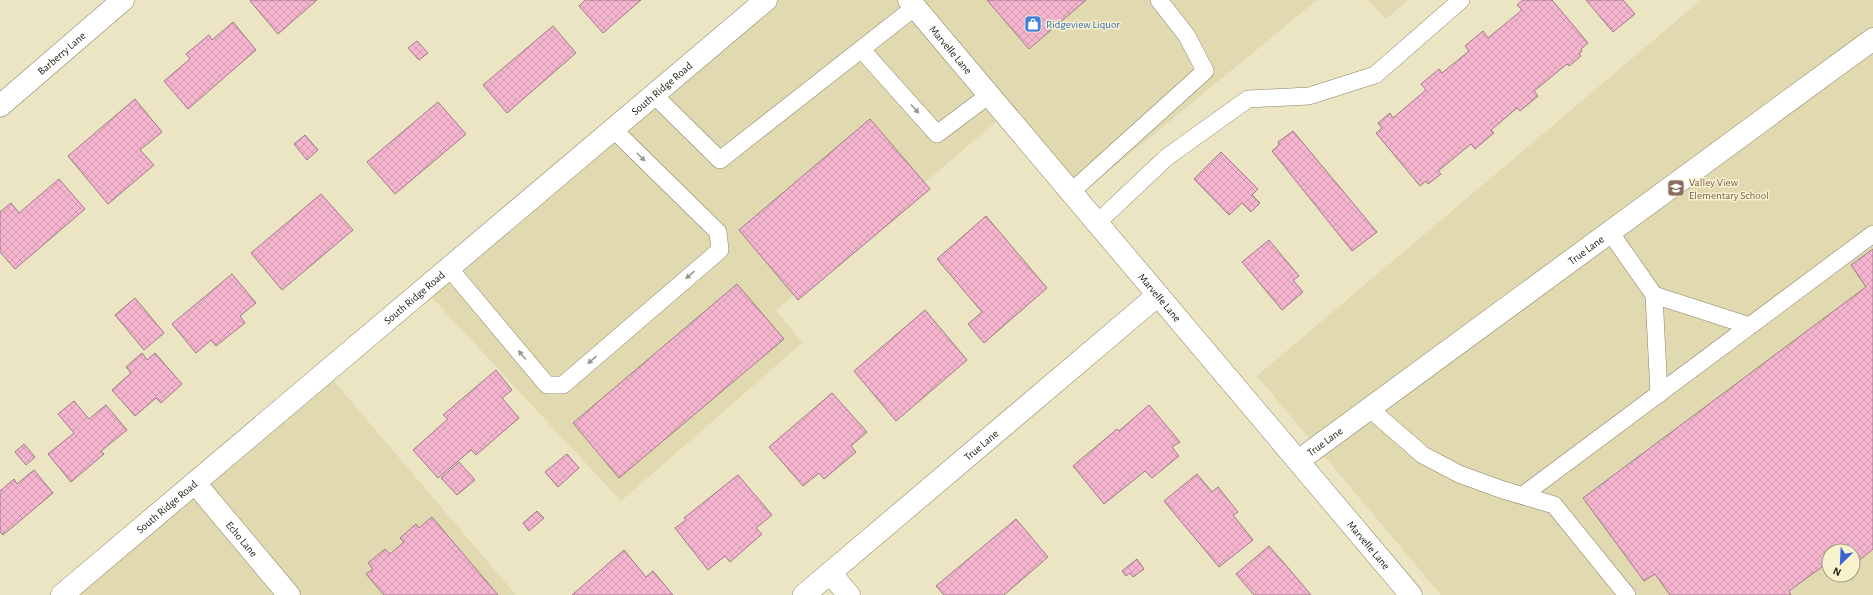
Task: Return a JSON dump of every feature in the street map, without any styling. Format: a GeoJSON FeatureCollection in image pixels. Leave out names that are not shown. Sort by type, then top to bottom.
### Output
{"type":"FeatureCollection","features":[{"type":"Feature","properties":{"kind":"street","name":"Barberry Lane"},"geometry":{"type":"LineString","coordinates":[[0,106],[123,0]]}},
{"type":"Feature","properties":{"kind":"street","name":"South Ridge Road"},"geometry":{"type":"LineString","coordinates":[[62,595],[766,0]]}},
{"type":"Feature","properties":{"kind":"street","name":"Marvelle Lane"},"geometry":{"type":"LineString","coordinates":[[912,3],[1411,595]]}},
{"type":"Feature","properties":{"kind":"street","name":"True Lane"},"geometry":{"type":"LineString","coordinates":[[1298,461],[1873,39]]}},
{"type":"Feature","properties":{"kind":"street","name":"True Lane"},"geometry":{"type":"LineString","coordinates":[[804,595],[1158,295]]}},
{"type":"Feature","properties":{"kind":"street","name":"Echo Lane"},"geometry":{"type":"LineString","coordinates":[[195,484],[283,593]]}},
{"type":"Feature","properties":{"kind":"street"},"geometry":{"type":"LineString","coordinates":[[830,573],[849,595]]}},
{"type":"Feature","properties":{"kind":"lane"},"geometry":{"type":"LineString","coordinates":[[1071,192],[1205,71],[1186,36],[1159,0]]}},
{"type":"Feature","properties":{"kind":"lane"},"geometry":{"type":"LineString","coordinates":[[1097,223],[1167,156],[1248,99],[1309,96],[1375,75],[1461,0]]}},
{"type":"Feature","properties":{"kind":"lane"},"geometry":{"type":"LineString","coordinates":[[654,95],[720,160],[861,49],[912,3]]}},
{"type":"Feature","properties":{"kind":"lane"},"geometry":{"type":"LineString","coordinates":[[861,49],[937,134],[989,95]]}},
{"type":"Feature","properties":{"kind":"lane"},"geometry":{"type":"LineString","coordinates":[[449,268],[546,385],[563,385],[720,250],[718,232],[613,129]]}},
{"type":"Feature","properties":{"kind":"lane"},"geometry":{"type":"LineString","coordinates":[[1610,232],[1654,295],[1659,394]]}},
{"type":"Feature","properties":{"kind":"lane"},"geometry":{"type":"LineString","coordinates":[[1523,496],[1873,234]]}},
{"type":"Feature","properties":{"kind":"lane"},"geometry":{"type":"LineString","coordinates":[[1654,295],[1750,326]]}},
{"type":"Feature","properties":{"kind":"lane"},"geometry":{"type":"LineString","coordinates":[[1370,408],[1423,455],[1459,474],[1554,505],[1627,595]]}},
{"type":"Feature","properties":{"kind":"shaded area"},"geometry":{"type":"Polygon","coordinates":[[[766,0],[1317,0],[1076,198],[1005,114],[776,310],[802,343],[621,501],[424,289],[766,0]]]}},
{"type":"Feature","properties":{"kind":"shaded area"},"geometry":{"type":"Polygon","coordinates":[[[1368,0],[1408,0],[1386,19],[1368,0]]]}},
{"type":"Feature","properties":{"kind":"shaded area","name":"Valley View Elementary School"},"geometry":{"type":"Polygon","coordinates":[[[1701,0],[1873,0],[1873,595],[1441,595],[1257,376],[1701,0]]]}},
{"type":"Feature","properties":{"kind":"shaded area"},"geometry":{"type":"Polygon","coordinates":[[[326,372],[516,595],[62,595],[326,372]]]}},
{"type":"Feature","properties":{"kind":"building"},"geometry":{"type":"Polygon","coordinates":[[[317,0],[278,34],[250,1],[317,0]]]}},
{"type":"Feature","properties":{"kind":"building"},"geometry":{"type":"Polygon","coordinates":[[[585,0],[641,0],[603,33],[579,6],[585,0]]]}},
{"type":"Feature","properties":{"kind":"building","name":"Ridgeview Liquor"},"geometry":{"type":"Polygon","coordinates":[[[987,0],[1086,0],[1029,49],[987,0]]]}},
{"type":"Feature","properties":{"kind":"building"},"geometry":{"type":"Polygon","coordinates":[[[1523,0],[1552,0],[1588,43],[1581,49],[1582,51],[1579,54],[1581,56],[1569,66],[1567,64],[1534,91],[1538,96],[1520,111],[1517,108],[1491,130],[1494,133],[1475,149],[1471,144],[1438,171],[1441,174],[1428,184],[1426,181],[1420,186],[1376,133],[1382,128],[1378,123],[1390,113],[1393,118],[1426,90],[1421,84],[1439,69],[1442,73],[1469,51],[1465,46],[1483,31],[1488,38],[1522,10],[1517,5],[1523,0]]]}},
{"type":"Feature","properties":{"kind":"building"},"geometry":{"type":"Polygon","coordinates":[[[1586,0],[1623,0],[1635,14],[1613,32],[1586,0]]]}},
{"type":"Feature","properties":{"kind":"building"},"geometry":{"type":"Polygon","coordinates":[[[233,22],[256,50],[188,109],[164,81],[190,59],[186,54],[209,35],[212,40],[233,22]]]}},
{"type":"Feature","properties":{"kind":"building"},"geometry":{"type":"Polygon","coordinates":[[[553,26],[576,53],[507,113],[483,85],[553,26]]]}},
{"type":"Feature","properties":{"kind":"building"},"geometry":{"type":"Polygon","coordinates":[[[417,41],[428,53],[419,60],[408,48],[417,41]]]}},
{"type":"Feature","properties":{"kind":"building"},"geometry":{"type":"Polygon","coordinates":[[[135,99],[162,132],[140,150],[154,165],[108,204],[68,156],[135,99]]]}},
{"type":"Feature","properties":{"kind":"building"},"geometry":{"type":"Polygon","coordinates":[[[438,102],[466,134],[395,194],[367,162],[438,102]]]}},
{"type":"Feature","properties":{"kind":"building"},"geometry":{"type":"Polygon","coordinates":[[[870,119],[930,189],[798,300],[739,230],[870,119]]]}},
{"type":"Feature","properties":{"kind":"building"},"geometry":{"type":"Polygon","coordinates":[[[1293,131],[1377,232],[1352,251],[1272,151],[1279,145],[1278,142],[1293,131]]]}},
{"type":"Feature","properties":{"kind":"building"},"geometry":{"type":"Polygon","coordinates":[[[305,135],[318,150],[307,160],[294,144],[305,135]]]}},
{"type":"Feature","properties":{"kind":"building"},"geometry":{"type":"Polygon","coordinates":[[[1221,152],[1258,189],[1252,195],[1260,203],[1251,212],[1242,203],[1229,215],[1194,179],[1221,152]]]}},
{"type":"Feature","properties":{"kind":"building"},"geometry":{"type":"Polygon","coordinates":[[[59,179],[85,209],[15,269],[0,252],[0,212],[11,203],[19,213],[59,179]]]}},
{"type":"Feature","properties":{"kind":"building"},"geometry":{"type":"Polygon","coordinates":[[[321,194],[353,230],[282,290],[251,253],[321,194]]]}},
{"type":"Feature","properties":{"kind":"building"},"geometry":{"type":"Polygon","coordinates":[[[986,216],[1047,288],[984,343],[968,324],[982,312],[937,259],[986,216]]]}},
{"type":"Feature","properties":{"kind":"building"},"geometry":{"type":"Polygon","coordinates":[[[1269,240],[1299,276],[1293,280],[1303,292],[1282,310],[1242,262],[1269,240]]]}},
{"type":"Feature","properties":{"kind":"building"},"geometry":{"type":"Polygon","coordinates":[[[1873,249],[1873,549],[1861,559],[1861,543],[1821,543],[1821,568],[1789,591],[1791,595],[1670,595],[1655,574],[1644,581],[1583,498],[1866,287],[1851,265],[1873,249]]]}},
{"type":"Feature","properties":{"kind":"building"},"geometry":{"type":"Polygon","coordinates":[[[232,274],[256,303],[240,316],[245,323],[216,346],[211,340],[196,353],[172,324],[232,274]]]}},
{"type":"Feature","properties":{"kind":"building"},"geometry":{"type":"Polygon","coordinates":[[[737,284],[784,339],[619,478],[573,423],[737,284]]]}},
{"type":"Feature","properties":{"kind":"building"},"geometry":{"type":"Polygon","coordinates":[[[135,298],[164,333],[144,350],[115,315],[135,298]]]}},
{"type":"Feature","properties":{"kind":"building"},"geometry":{"type":"Polygon","coordinates":[[[925,310],[967,360],[896,421],[854,371],[925,310]]]}},
{"type":"Feature","properties":{"kind":"building"},"geometry":{"type":"Polygon","coordinates":[[[142,353],[147,360],[155,353],[182,384],[161,403],[156,398],[135,416],[112,390],[131,373],[126,367],[142,353]]]}},
{"type":"Feature","properties":{"kind":"building"},"geometry":{"type":"Polygon","coordinates":[[[496,370],[512,390],[502,398],[519,418],[476,455],[471,450],[438,478],[413,450],[448,419],[443,415],[496,370]]]}},
{"type":"Feature","properties":{"kind":"building"},"geometry":{"type":"Polygon","coordinates":[[[832,393],[867,432],[851,446],[856,452],[824,479],[819,473],[803,486],[769,447],[832,393]]]}},
{"type":"Feature","properties":{"kind":"building"},"geometry":{"type":"Polygon","coordinates":[[[74,401],[89,419],[106,405],[127,430],[101,451],[104,454],[71,482],[48,454],[74,433],[58,414],[74,401]]]}},
{"type":"Feature","properties":{"kind":"building"},"geometry":{"type":"Polygon","coordinates":[[[1149,405],[1180,442],[1172,447],[1179,456],[1152,478],[1145,471],[1104,504],[1073,466],[1117,429],[1119,431],[1149,405]]]}},
{"type":"Feature","properties":{"kind":"building"},"geometry":{"type":"Polygon","coordinates":[[[24,444],[35,457],[26,465],[15,452],[24,444]]]}},
{"type":"Feature","properties":{"kind":"building"},"geometry":{"type":"Polygon","coordinates":[[[567,454],[579,468],[558,487],[545,472],[567,454]]]}},
{"type":"Feature","properties":{"kind":"building"},"geometry":{"type":"Polygon","coordinates":[[[459,462],[475,480],[457,495],[441,478],[459,462]]]}},
{"type":"Feature","properties":{"kind":"building"},"geometry":{"type":"Polygon","coordinates":[[[34,470],[53,493],[3,535],[0,532],[0,491],[14,479],[17,484],[34,470]]]}},
{"type":"Feature","properties":{"kind":"building"},"geometry":{"type":"Polygon","coordinates":[[[1197,474],[1212,492],[1218,487],[1238,512],[1233,515],[1253,540],[1219,567],[1164,501],[1197,474]]]}},
{"type":"Feature","properties":{"kind":"building"},"geometry":{"type":"Polygon","coordinates":[[[738,475],[772,515],[756,528],[762,534],[730,562],[725,556],[708,570],[675,528],[686,520],[684,518],[738,475]]]}},
{"type":"Feature","properties":{"kind":"building"},"geometry":{"type":"Polygon","coordinates":[[[537,511],[544,518],[529,531],[523,523],[537,511]]]}},
{"type":"Feature","properties":{"kind":"building"},"geometry":{"type":"Polygon","coordinates":[[[432,517],[498,595],[384,595],[366,574],[373,569],[368,563],[385,549],[390,554],[404,542],[400,538],[416,524],[419,528],[432,517]]]}},
{"type":"Feature","properties":{"kind":"building"},"geometry":{"type":"Polygon","coordinates":[[[1016,519],[1048,557],[1004,595],[944,595],[936,586],[1016,519]]]}},
{"type":"Feature","properties":{"kind":"building"},"geometry":{"type":"Polygon","coordinates":[[[1269,546],[1311,595],[1254,595],[1236,574],[1269,546]]]}},
{"type":"Feature","properties":{"kind":"building"},"geometry":{"type":"Polygon","coordinates":[[[624,550],[646,577],[653,571],[673,595],[572,595],[624,550]]]}},
{"type":"Feature","properties":{"kind":"building"},"geometry":{"type":"Polygon","coordinates":[[[1137,559],[1144,569],[1133,577],[1130,573],[1126,576],[1122,571],[1137,559]]]}},
{"type":"Feature","properties":{"kind":"place","name":"Ridgeview Liquor"},"geometry":{"type":"Point","coordinates":[1033,24]}},
{"type":"Feature","properties":{"kind":"place","name":"Valley View Elementary School"},"geometry":{"type":"Point","coordinates":[1676,188]}}]}
